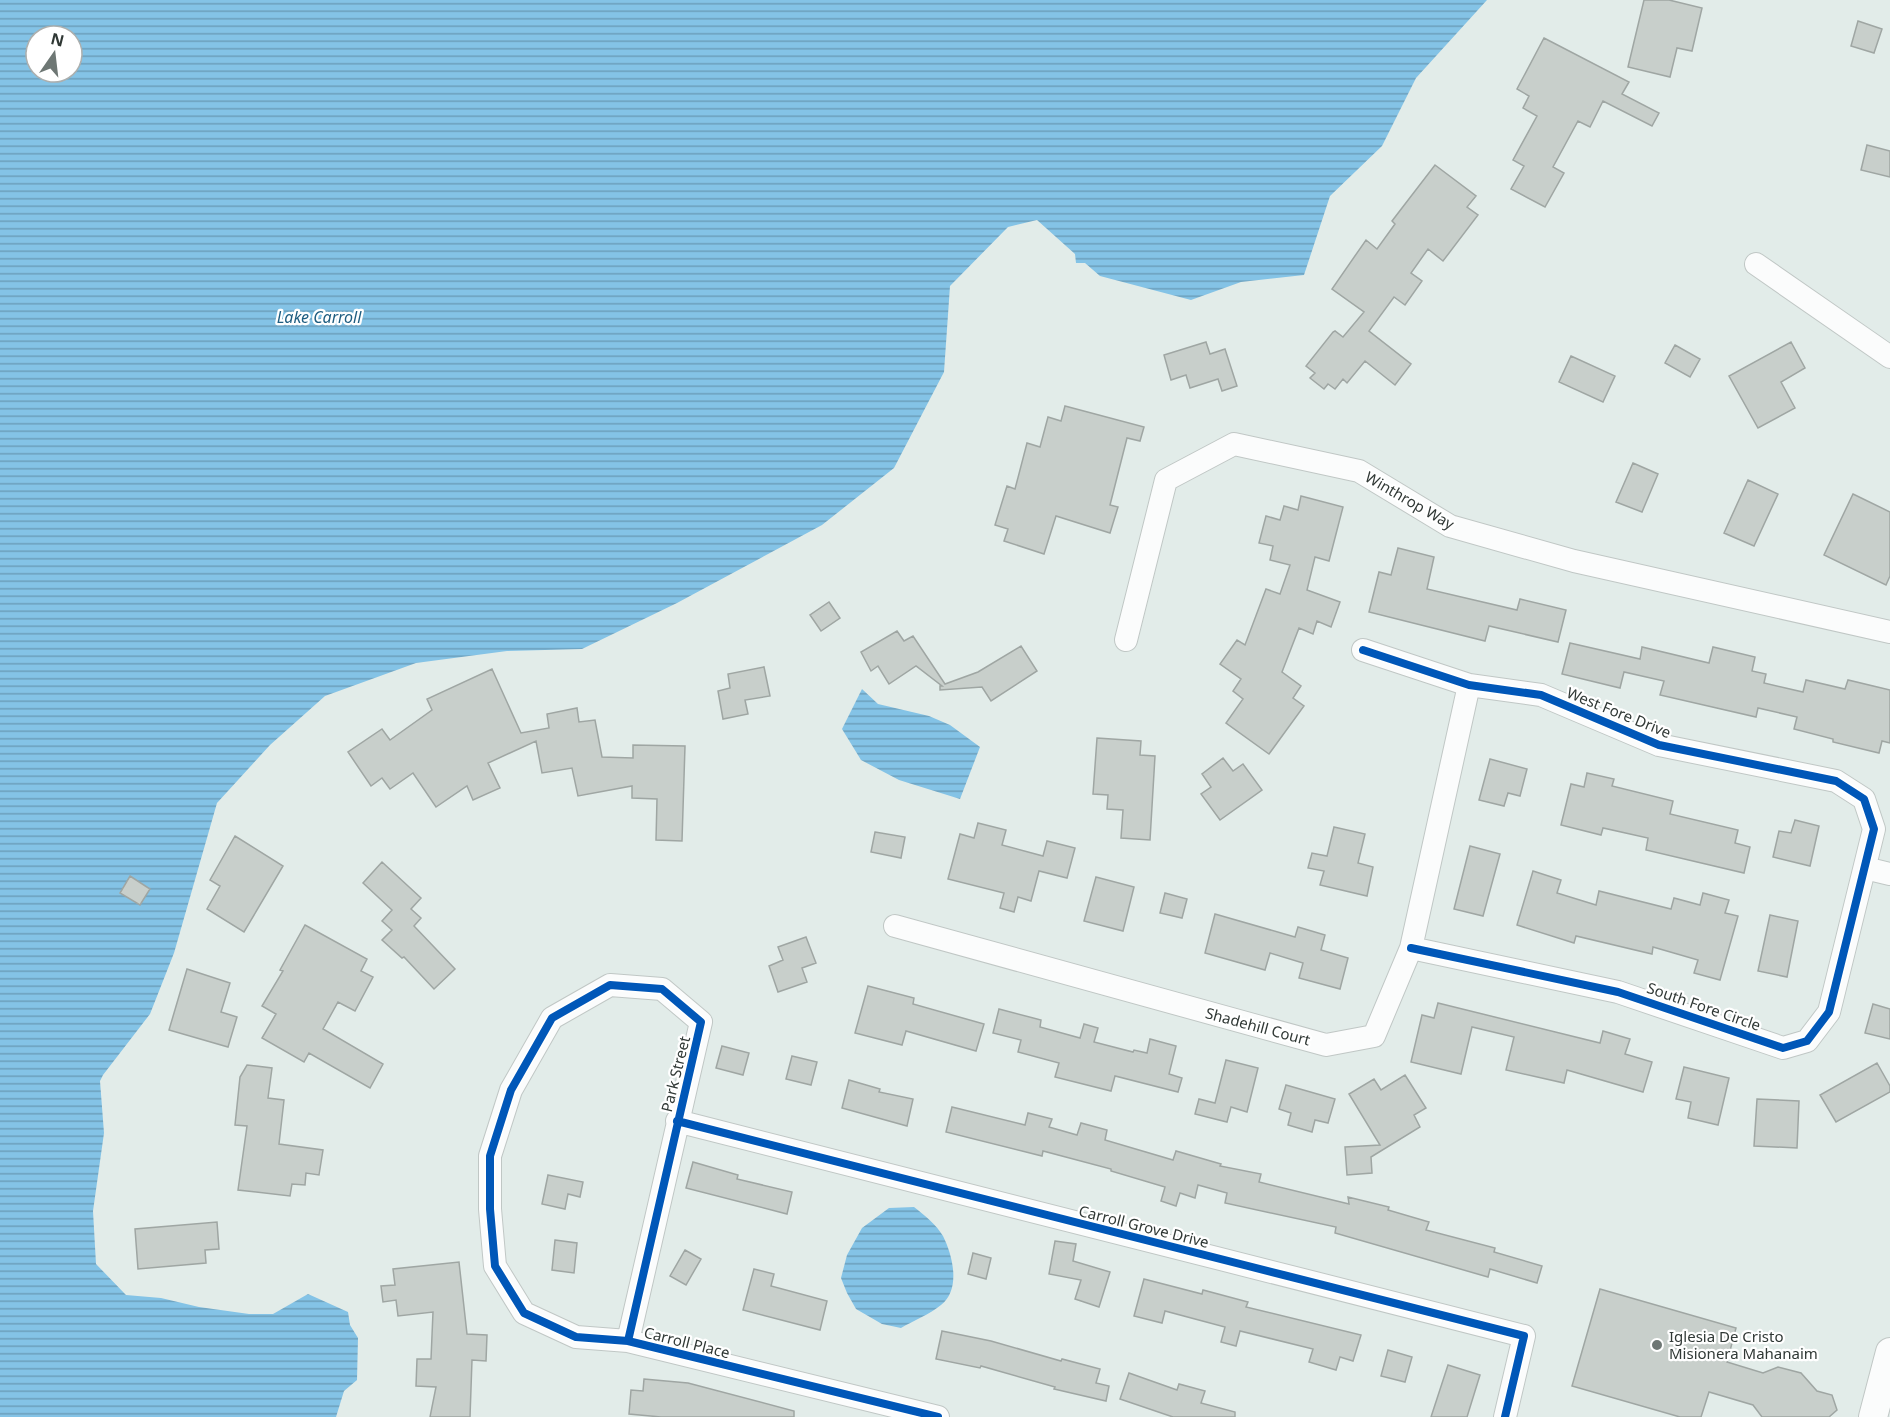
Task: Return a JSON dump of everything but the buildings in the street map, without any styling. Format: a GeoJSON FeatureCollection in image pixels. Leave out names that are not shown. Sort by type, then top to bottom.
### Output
{"type":"FeatureCollection","features":[{"type":"Feature","properties":{"kind":"main road"},"geometry":{"type":"LineString","coordinates":[[1873,1417],[1890,1352]]}},
{"type":"Feature","properties":{"kind":"street"},"geometry":{"type":"LineString","coordinates":[[1756,264],[1890,357]]}},
{"type":"Feature","properties":{"kind":"street","name":"Winthrop Way"},"geometry":{"type":"LineString","coordinates":[[1126,640],[1166,480],[1234,444],[1359,471],[1450,526],[1574,561],[1890,632]]}},
{"type":"Feature","properties":{"kind":"street","name":"West Fore Drive"},"geometry":{"type":"LineString","coordinates":[[1362,650],[1469,685],[1540,695],[1659,745],[1836,781],[1864,799],[1874,829],[1865,868]]}},
{"type":"Feature","properties":{"kind":"street","name":"Shadehill Court"},"geometry":{"type":"LineString","coordinates":[[895,926],[1326,1045],[1374,1036],[1411,948],[1469,685]]}},
{"type":"Feature","properties":{"kind":"street"},"geometry":{"type":"LineString","coordinates":[[1865,868],[1890,874]]}},
{"type":"Feature","properties":{"kind":"street","name":"South Fore Circle"},"geometry":{"type":"LineString","coordinates":[[1411,948],[1618,992],[1784,1048],[1807,1041],[1829,1012],[1865,868]]}},
{"type":"Feature","properties":{"kind":"street","name":"Park Street"},"geometry":{"type":"LineString","coordinates":[[530,1055],[552,1018],[610,985],[662,989],[701,1022],[628,1341]]}},
{"type":"Feature","properties":{"kind":"street","name":"Carroll Place"},"geometry":{"type":"LineString","coordinates":[[530,1055],[511,1090],[490,1156],[490,1209],[495,1266],[524,1312],[576,1337],[628,1341],[938,1417]]}},
{"type":"Feature","properties":{"kind":"street","name":"Carroll Grove Drive"},"geometry":{"type":"LineString","coordinates":[[677,1121],[1524,1336],[1505,1417]]}},
{"type":"Feature","properties":{"kind":"water","name":"Lake Carroll"},"geometry":{"type":"Polygon","coordinates":[[[0,0],[1487,0],[1416,78],[1382,146],[1330,196],[1304,275],[1241,282],[1191,300],[1100,276],[1085,263],[1076,263],[1075,254],[1037,220],[1008,227],[950,286],[944,372],[894,468],[822,525],[677,603],[582,649],[507,651],[416,663],[325,696],[270,745],[217,803],[174,953],[150,1014],[100,1081],[104,1133],[93,1211],[96,1264],[126,1295],[161,1298],[199,1307],[249,1314],[273,1314],[308,1294],[348,1312],[350,1325],[358,1338],[357,1380],[344,1391],[336,1417],[0,1417],[0,0]]]}},
{"type":"Feature","properties":{"kind":"water"},"geometry":{"type":"Polygon","coordinates":[[[862,689],[878,704],[929,716],[950,725],[980,747],[960,799],[899,780],[861,760],[842,729],[862,689]]]}},
{"type":"Feature","properties":{"kind":"water"},"geometry":{"type":"Polygon","coordinates":[[[914,1207],[943,1236],[952,1262],[953,1281],[947,1298],[941,1305],[901,1328],[882,1324],[856,1309],[841,1278],[847,1255],[862,1228],[889,1208],[914,1207]]]}},
{"type":"Feature","properties":{"kind":"cycle path"},"geometry":{"type":"LineString","coordinates":[[1363,650],[1469,685],[1541,695],[1659,745],[1836,781],[1864,799],[1874,829],[1829,1012],[1807,1041],[1783,1048],[1618,992],[1411,948]]}},
{"type":"Feature","properties":{"kind":"cycle path"},"geometry":{"type":"LineString","coordinates":[[628,1341],[701,1022],[662,989],[610,985],[552,1018],[511,1090],[490,1156],[490,1209],[495,1266],[524,1313],[576,1337],[628,1341],[938,1417]]}},
{"type":"Feature","properties":{"kind":"cycle path"},"geometry":{"type":"LineString","coordinates":[[677,1121],[1524,1336],[1505,1417]]}},
{"type":"Feature","properties":{"kind":"place","name":"Iglesia De Cristo Misionera Mahanaim"},"geometry":{"type":"Point","coordinates":[1657,1345]}}]}
